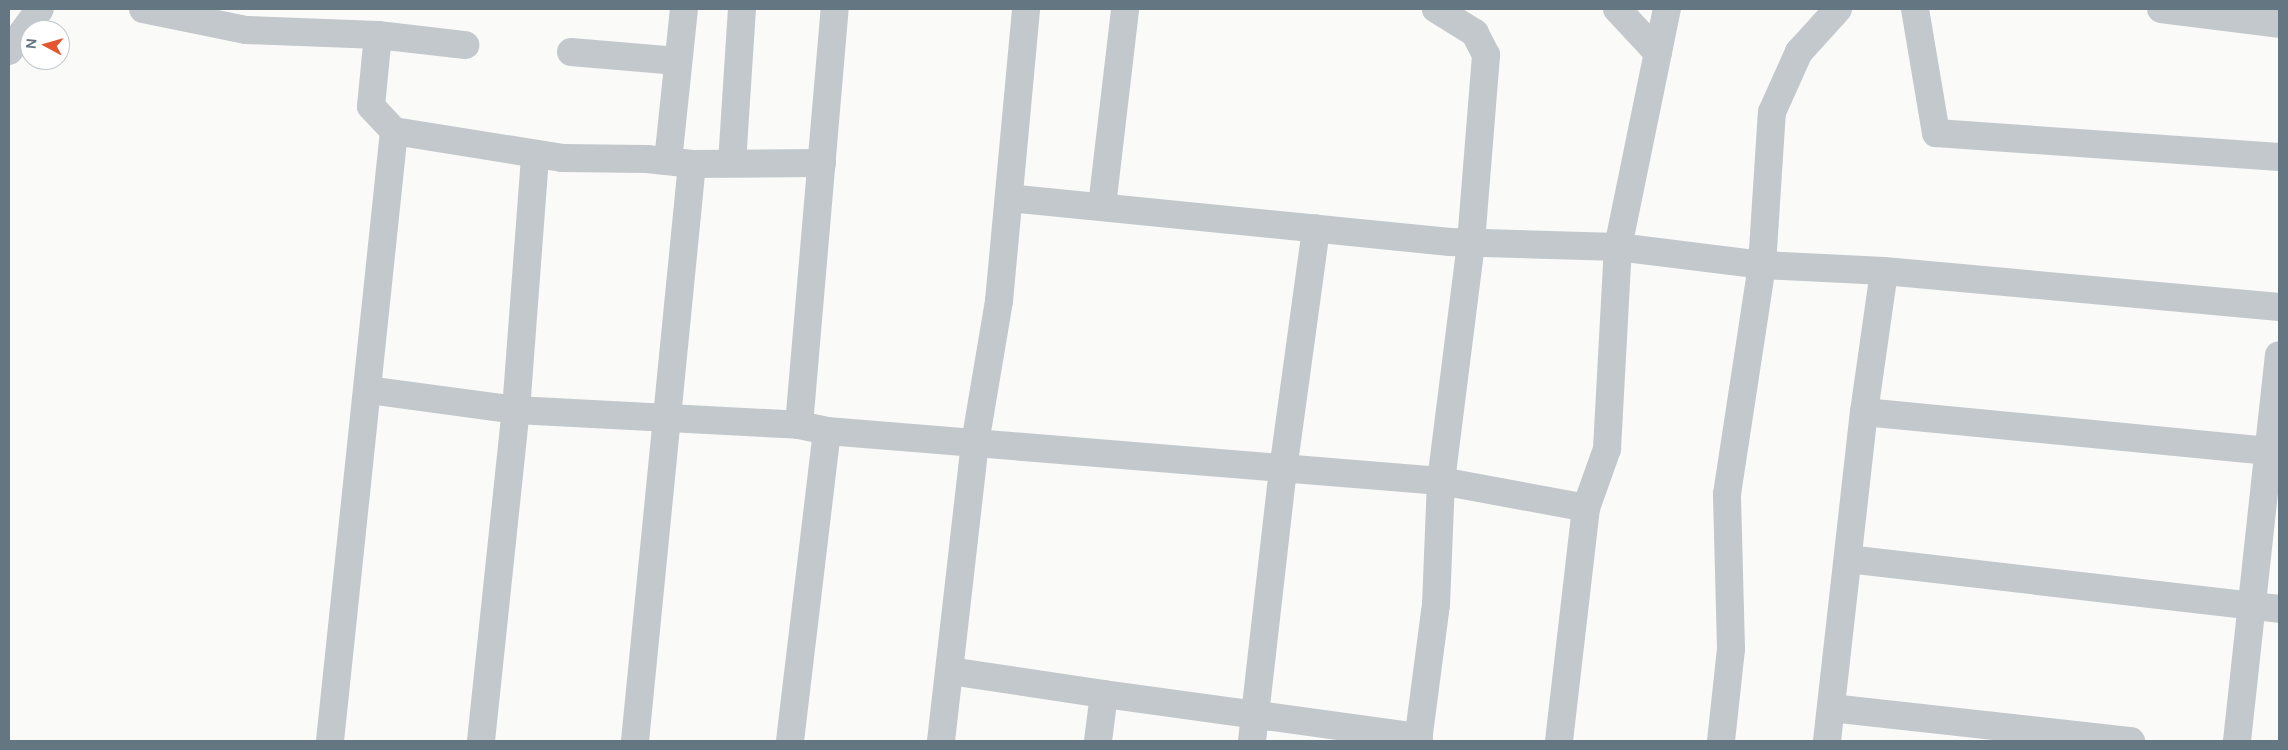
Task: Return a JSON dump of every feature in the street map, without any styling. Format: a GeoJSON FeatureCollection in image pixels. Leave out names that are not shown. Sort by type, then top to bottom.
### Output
{"type":"FeatureCollection","features":[{"type":"Feature","properties":{"kind":"street"},"geometry":{"type":"LineString","coordinates":[[9,51],[40,9]]}},
{"type":"Feature","properties":{"kind":"street"},"geometry":{"type":"LineString","coordinates":[[143,9],[246,30],[323,21],[378,35],[465,45]]}},
{"type":"Feature","properties":{"kind":"street"},"geometry":{"type":"LineString","coordinates":[[635,741],[668,417],[680,162],[678,61],[684,9]]}},
{"type":"Feature","properties":{"kind":"street"},"geometry":{"type":"LineString","coordinates":[[732,163],[742,9]]}},
{"type":"Feature","properties":{"kind":"street"},"geometry":{"type":"LineString","coordinates":[[799,425],[835,9]]}},
{"type":"Feature","properties":{"kind":"street"},"geometry":{"type":"LineString","coordinates":[[941,741],[975,443],[999,301],[1026,9]]}},
{"type":"Feature","properties":{"kind":"street"},"geometry":{"type":"LineString","coordinates":[[1102,206],[1125,9]]}},
{"type":"Feature","properties":{"kind":"street"},"geometry":{"type":"LineString","coordinates":[[950,672],[1104,694],[1254,728],[1418,739],[1436,605],[1441,481],[1471,242],[1486,55],[1475,33],[1436,9]]}},
{"type":"Feature","properties":{"kind":"street"},"geometry":{"type":"LineString","coordinates":[[1616,9],[1658,53]]}},
{"type":"Feature","properties":{"kind":"street"},"geometry":{"type":"LineString","coordinates":[[1559,741],[1586,508],[1607,449],[1618,248],[1667,9]]}},
{"type":"Feature","properties":{"kind":"street"},"geometry":{"type":"LineString","coordinates":[[1721,741],[1731,649],[1727,494],[1762,265],[1772,112],[1799,52],[1838,9]]}},
{"type":"Feature","properties":{"kind":"street"},"geometry":{"type":"LineString","coordinates":[[1915,9],[1936,133],[2279,157]]}},
{"type":"Feature","properties":{"kind":"street"},"geometry":{"type":"LineString","coordinates":[[2161,9],[2279,24]]}},
{"type":"Feature","properties":{"kind":"street"},"geometry":{"type":"LineString","coordinates":[[378,35],[371,106],[394,131],[535,155],[680,162],[822,163]]}},
{"type":"Feature","properties":{"kind":"street"},"geometry":{"type":"LineString","coordinates":[[571,52],[678,61]]}},
{"type":"Feature","properties":{"kind":"street"},"geometry":{"type":"LineString","coordinates":[[330,741],[394,131]]}},
{"type":"Feature","properties":{"kind":"street"},"geometry":{"type":"LineString","coordinates":[[481,741],[516,410],[535,155]]}},
{"type":"Feature","properties":{"kind":"street"},"geometry":{"type":"LineString","coordinates":[[1009,198],[1471,242],[1618,248],[1762,265],[1884,271],[2279,307]]}},
{"type":"Feature","properties":{"kind":"street"},"geometry":{"type":"LineString","coordinates":[[1254,728],[1283,470],[1316,228]]}},
{"type":"Feature","properties":{"kind":"street"},"geometry":{"type":"LineString","coordinates":[[1827,741],[1864,412],[1884,271]]}},
{"type":"Feature","properties":{"kind":"street"},"geometry":{"type":"LineString","coordinates":[[2237,741],[2252,607],[2274,451],[2279,355]]}},
{"type":"Feature","properties":{"kind":"street"},"geometry":{"type":"LineString","coordinates":[[368,390],[516,410],[799,425],[827,431],[1283,470],[1441,481],[1586,508]]}},
{"type":"Feature","properties":{"kind":"street"},"geometry":{"type":"LineString","coordinates":[[1864,412],[2274,451]]}},
{"type":"Feature","properties":{"kind":"street"},"geometry":{"type":"LineString","coordinates":[[790,741],[827,431]]}},
{"type":"Feature","properties":{"kind":"street"},"geometry":{"type":"LineString","coordinates":[[1848,559],[2279,609]]}},
{"type":"Feature","properties":{"kind":"street"},"geometry":{"type":"LineString","coordinates":[[1098,741],[1104,694]]}},
{"type":"Feature","properties":{"kind":"street"},"geometry":{"type":"LineString","coordinates":[[1831,708],[2131,741]]}}]}
